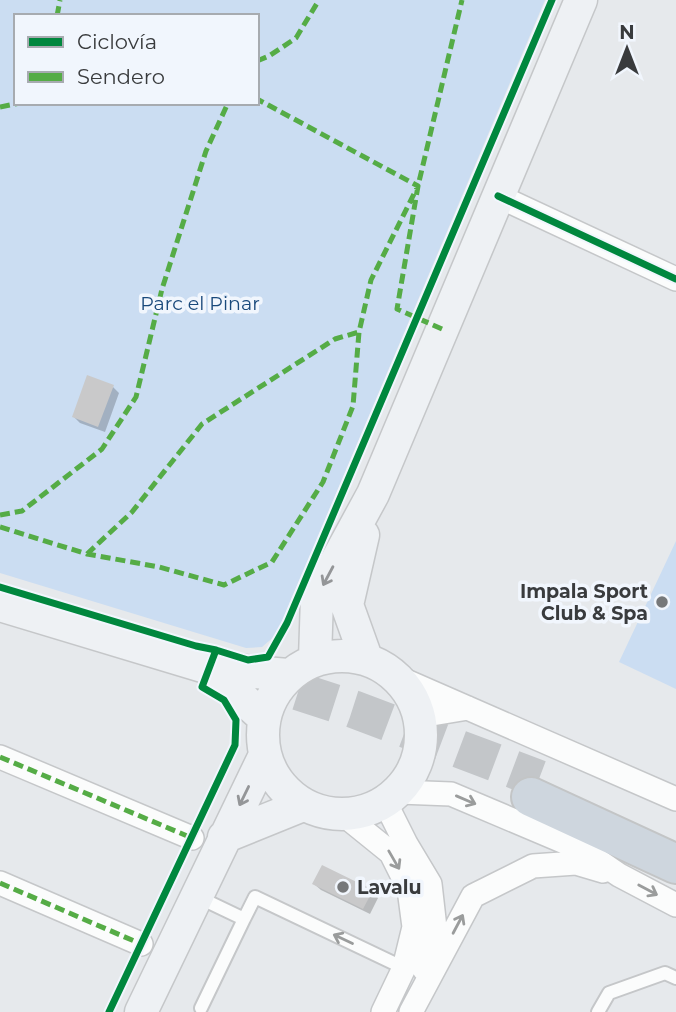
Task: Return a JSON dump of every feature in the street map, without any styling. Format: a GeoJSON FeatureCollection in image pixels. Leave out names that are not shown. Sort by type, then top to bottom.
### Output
{"type":"FeatureCollection","features":[{"type":"Feature","properties":{"kind":"highway"},"geometry":{"type":"LineString","coordinates":[[676,842],[535,788],[676,864]]}},
{"type":"Feature","properties":{"kind":"street"},"geometry":{"type":"LineString","coordinates":[[316,659],[317,597],[373,494],[581,0]]}},
{"type":"Feature","properties":{"kind":"street"},"geometry":{"type":"LineString","coordinates":[[498,196],[676,279]]}},
{"type":"Feature","properties":{"kind":"street"},"geometry":{"type":"LineString","coordinates":[[366,658],[347,605],[373,494]]}},
{"type":"Feature","properties":{"kind":"street"},"geometry":{"type":"LineString","coordinates":[[0,605],[209,668],[288,676]]}},
{"type":"Feature","properties":{"kind":"street"},"geometry":{"type":"LineString","coordinates":[[676,799],[399,678],[366,658],[341,655],[316,659],[288,676],[273,695],[264,718],[265,755],[279,784],[303,804],[344,815],[365,812],[392,797],[451,794],[581,849],[619,875],[676,905]]}},
{"type":"Feature","properties":{"kind":"street"},"geometry":{"type":"LineString","coordinates":[[209,668],[264,718]]}},
{"type":"Feature","properties":{"kind":"street"},"geometry":{"type":"LineString","coordinates":[[392,797],[420,756],[421,716],[399,678]]}},
{"type":"Feature","properties":{"kind":"street"},"geometry":{"type":"LineString","coordinates":[[421,716],[468,709]]}},
{"type":"Feature","properties":{"kind":"street"},"geometry":{"type":"LineString","coordinates":[[141,1012],[265,755]]}},
{"type":"Feature","properties":{"kind":"street"},"geometry":{"type":"LineString","coordinates":[[0,757],[192,838]]}},
{"type":"Feature","properties":{"kind":"street"},"geometry":{"type":"LineString","coordinates":[[392,797],[407,844],[430,884],[435,928],[413,1009]]}},
{"type":"Feature","properties":{"kind":"street"},"geometry":{"type":"LineString","coordinates":[[224,837],[303,804]]}},
{"type":"Feature","properties":{"kind":"street"},"geometry":{"type":"LineString","coordinates":[[344,815],[391,853],[409,890],[414,927],[404,968],[383,1012]]}},
{"type":"Feature","properties":{"kind":"street"},"geometry":{"type":"LineString","coordinates":[[413,1009],[473,896],[533,866],[576,863],[619,875]]}},
{"type":"Feature","properties":{"kind":"street"},"geometry":{"type":"LineString","coordinates":[[0,883],[141,944]]}},
{"type":"Feature","properties":{"kind":"lane"},"geometry":{"type":"LineString","coordinates":[[196,896],[244,919]]}},
{"type":"Feature","properties":{"kind":"lane"},"geometry":{"type":"LineString","coordinates":[[201,1008],[255,897],[404,968]]}},
{"type":"Feature","properties":{"kind":"lane"},"geometry":{"type":"LineString","coordinates":[[598,1012],[609,993],[665,973],[676,978]]}},
{"type":"Feature","properties":{"kind":"green space","name":"Parc el Pinar"},"geometry":{"type":"Polygon","coordinates":[[[0,0],[545,0],[276,635],[262,647],[246,648],[0,573],[0,0]]]}},
{"type":"Feature","properties":{"kind":"green space","name":"Impala Sport Club & Spa"},"geometry":{"type":"Polygon","coordinates":[[[676,541],[676,689],[619,662],[676,541]]]}},
{"type":"Feature","properties":{"kind":"building"},"geometry":{"type":"Polygon","coordinates":[[[87,375],[114,385],[98,427],[72,417],[87,375]]]}},
{"type":"Feature","properties":{"kind":"building","name":"Lavalu"},"geometry":{"type":"Polygon","coordinates":[[[322,865],[373,890],[363,909],[312,884],[322,865]]]}},
{"type":"Feature","properties":{"kind":"tunnel"},"geometry":{"type":"LineString","coordinates":[[244,674],[353,709],[539,779]]}},
{"type":"Feature","properties":{"kind":"marked path"},"geometry":{"type":"LineString","coordinates":[[57,14],[60,0]]}},
{"type":"Feature","properties":{"kind":"marked path"},"geometry":{"type":"LineString","coordinates":[[259,60],[296,38],[319,0]]}},
{"type":"Feature","properties":{"kind":"marked path"},"geometry":{"type":"LineString","coordinates":[[442,329],[397,309],[418,186],[462,0]]}},
{"type":"Feature","properties":{"kind":"marked path"},"geometry":{"type":"LineString","coordinates":[[0,527],[87,554],[159,567],[224,585],[272,562],[323,482],[353,406],[359,332],[371,280],[418,186],[259,100]]}},
{"type":"Feature","properties":{"kind":"marked path"},"geometry":{"type":"LineString","coordinates":[[0,107],[14,104]]}},
{"type":"Feature","properties":{"kind":"marked path"},"geometry":{"type":"LineString","coordinates":[[0,515],[22,511],[102,449],[136,397],[162,289],[206,151],[227,105]]}},
{"type":"Feature","properties":{"kind":"marked path"},"geometry":{"type":"LineString","coordinates":[[87,554],[132,512],[202,424],[335,339],[359,332]]}},
{"type":"Feature","properties":{"kind":"marked path"},"geometry":{"type":"LineString","coordinates":[[0,757],[192,838]]}},
{"type":"Feature","properties":{"kind":"marked path"},"geometry":{"type":"LineString","coordinates":[[0,883],[141,944]]}},
{"type":"Feature","properties":{"kind":"cycle path"},"geometry":{"type":"LineString","coordinates":[[109,1012],[235,745],[236,720],[224,700],[202,687],[216,650],[248,660],[268,657],[287,623],[552,0]]}},
{"type":"Feature","properties":{"kind":"cycle path"},"geometry":{"type":"LineString","coordinates":[[498,196],[676,279]]}},
{"type":"Feature","properties":{"kind":"cycle path"},"geometry":{"type":"LineString","coordinates":[[0,587],[216,650]]}},
{"type":"Feature","properties":{"kind":"place","name":"Impala Sport Club & Spa"},"geometry":{"type":"Point","coordinates":[662,602]}},
{"type":"Feature","properties":{"kind":"place","name":"Lavalu"},"geometry":{"type":"Point","coordinates":[343,887]}}]}
